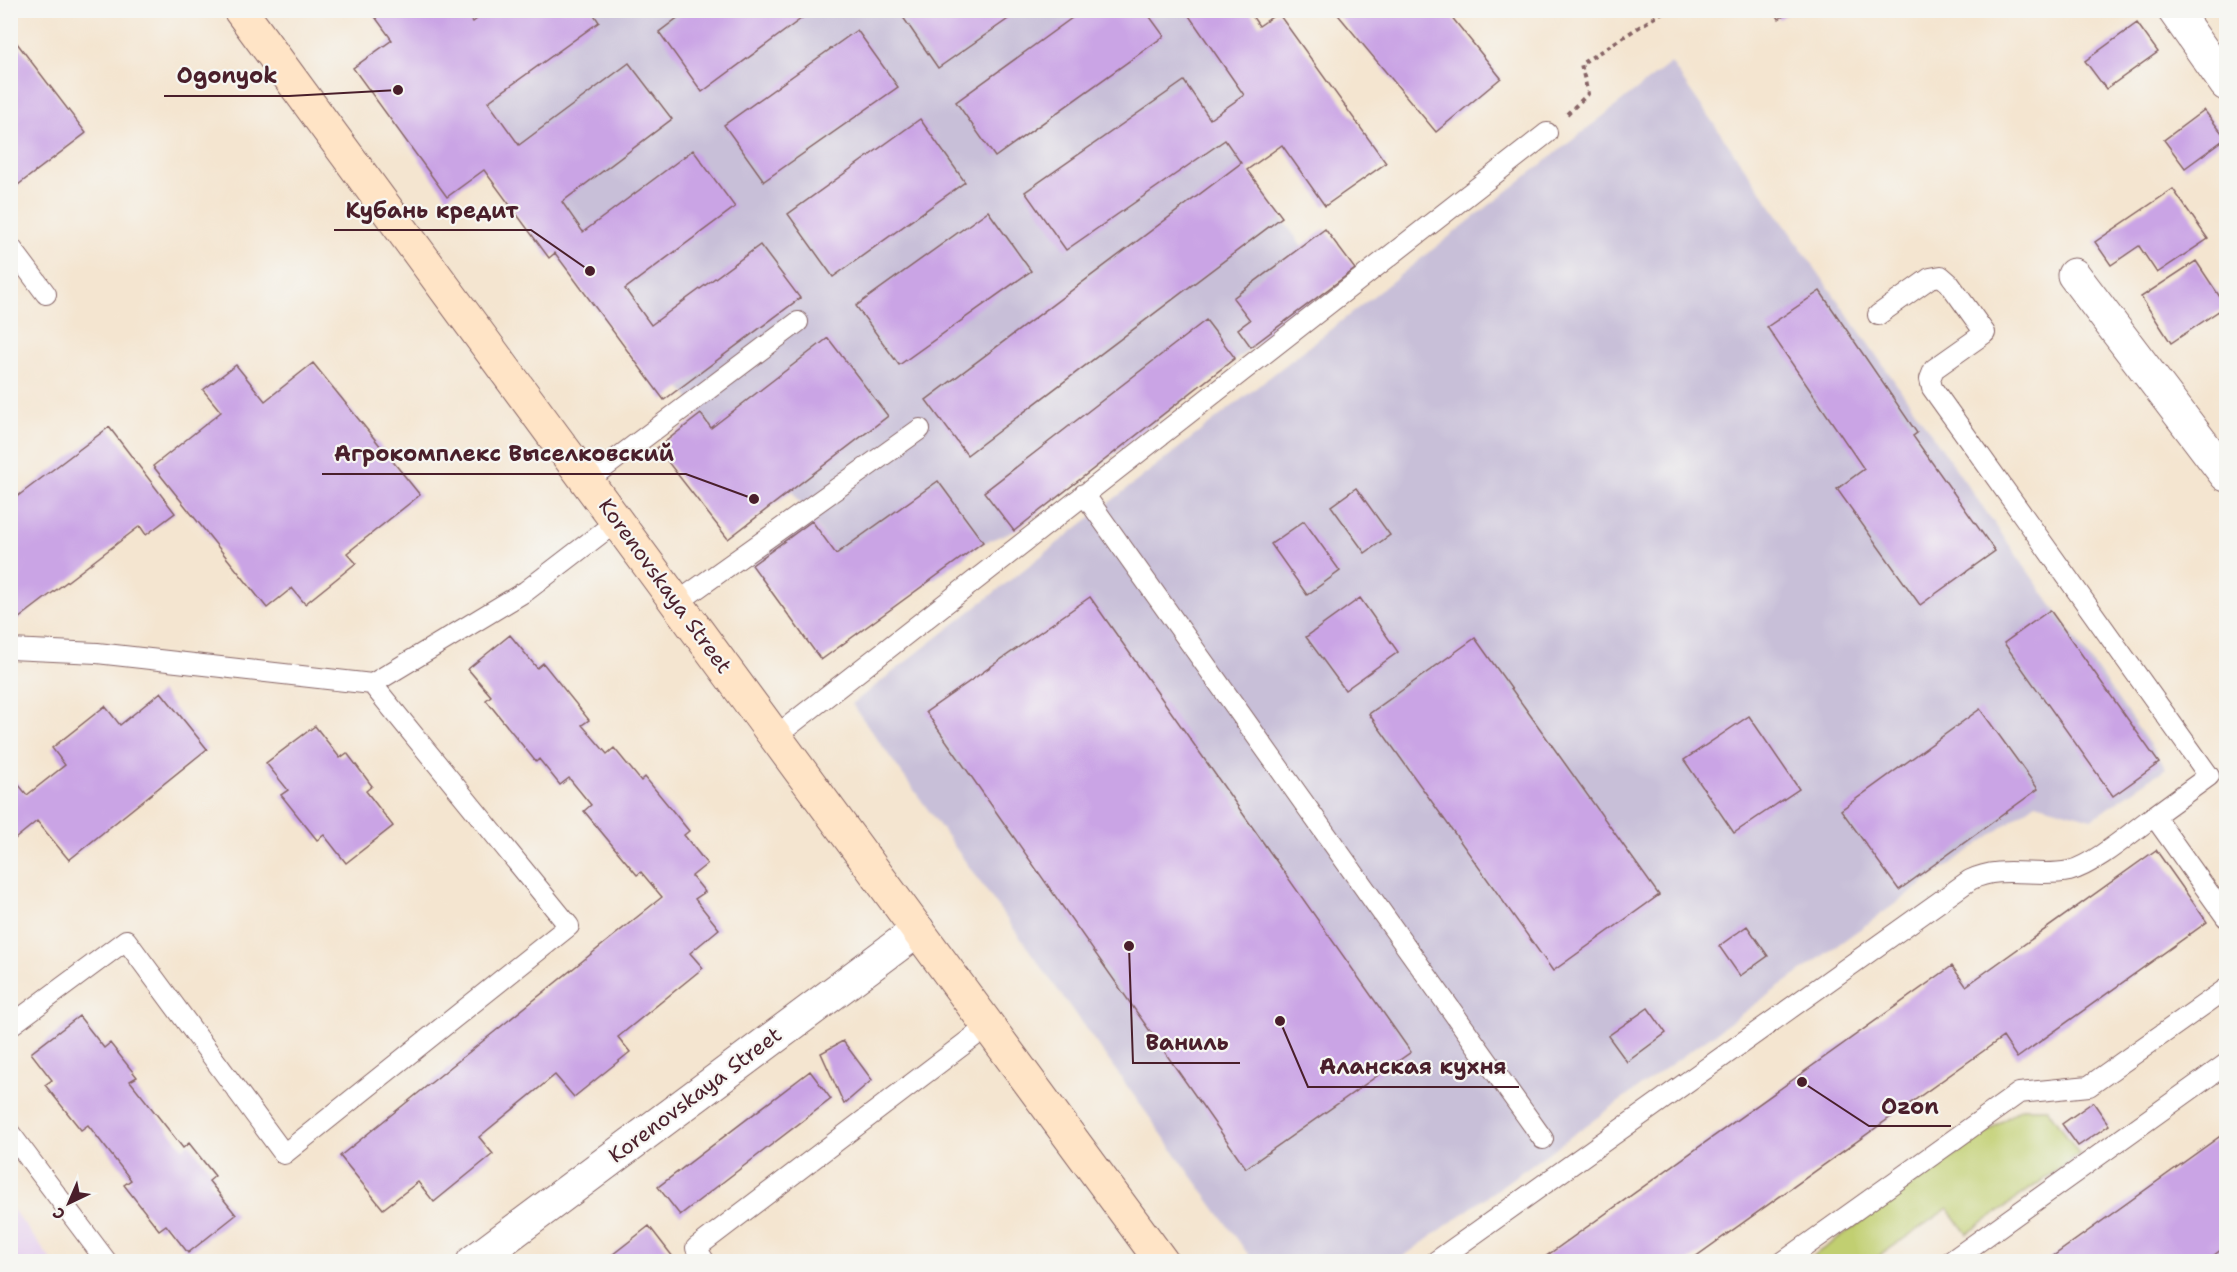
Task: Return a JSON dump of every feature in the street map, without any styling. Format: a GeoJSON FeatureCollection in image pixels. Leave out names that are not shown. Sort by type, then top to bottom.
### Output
{"type":"FeatureCollection","features":[{"type":"Feature","properties":{"kind":"street","name":"Korenovskaya Street"},"geometry":{"type":"LineString","coordinates":[[240,10],[1162,1262]]}},
{"type":"Feature","properties":{"kind":"street"},"geometry":{"type":"LineString","coordinates":[[2174,10],[2226,84]]}},
{"type":"Feature","properties":{"kind":"street"},"geometry":{"type":"LineString","coordinates":[[2074,275],[2226,475]]}},
{"type":"Feature","properties":{"kind":"street","name":"Korenovskaya Street"},"geometry":{"type":"LineString","coordinates":[[473,1262],[918,930]]}},
{"type":"Feature","properties":{"kind":"lane"},"geometry":{"type":"LineString","coordinates":[[776,736],[1547,133]]}},
{"type":"Feature","properties":{"kind":"lane"},"geometry":{"type":"LineString","coordinates":[[10,246],[46,294]]}},
{"type":"Feature","properties":{"kind":"lane"},"geometry":{"type":"LineString","coordinates":[[1435,1262],[1970,880],[1984,873],[2001,871],[2051,873],[2072,870],[2090,862],[2210,776],[1932,388],[1930,379],[1934,369],[1985,333],[1949,283],[1941,276],[1930,278],[1878,315]]}},
{"type":"Feature","properties":{"kind":"lane"},"geometry":{"type":"LineString","coordinates":[[588,480],[798,321]]}},
{"type":"Feature","properties":{"kind":"lane"},"geometry":{"type":"LineString","coordinates":[[678,602],[920,429]]}},
{"type":"Feature","properties":{"kind":"lane"},"geometry":{"type":"LineString","coordinates":[[1084,494],[1543,1138]]}},
{"type":"Feature","properties":{"kind":"lane"},"geometry":{"type":"LineString","coordinates":[[10,649],[97,653],[372,684],[526,591],[617,521]]}},
{"type":"Feature","properties":{"kind":"lane"},"geometry":{"type":"LineString","coordinates":[[10,1026],[126,940],[284,1154],[569,926],[372,684]]}},
{"type":"Feature","properties":{"kind":"lane"},"geometry":{"type":"LineString","coordinates":[[2154,816],[2226,917]]}},
{"type":"Feature","properties":{"kind":"lane"},"geometry":{"type":"LineString","coordinates":[[1783,1262],[2019,1093],[2089,1086],[2226,988]]}},
{"type":"Feature","properties":{"kind":"lane"},"geometry":{"type":"LineString","coordinates":[[705,1262],[696,1248],[988,1026]]}},
{"type":"Feature","properties":{"kind":"lane"},"geometry":{"type":"LineString","coordinates":[[1950,1262],[2226,1064]]}},
{"type":"Feature","properties":{"kind":"lane"},"geometry":{"type":"LineString","coordinates":[[10,1133],[107,1262]]}},
{"type":"Feature","properties":{"kind":"path"},"geometry":{"type":"LineString","coordinates":[[1547,133],[1588,94],[1581,64],[1666,10]]}},
{"type":"Feature","properties":{"kind":"shaded area"},"geometry":{"type":"Polygon","coordinates":[[[465,10],[1248,10],[1260,26],[1278,13],[1386,163],[1325,206],[1282,145],[1247,170],[1302,246],[1233,298],[1264,338],[1014,531],[983,543],[934,579],[889,516],[836,554],[792,491],[771,506],[681,388],[715,361],[651,325],[488,102],[465,10]]]}},
{"type":"Feature","properties":{"kind":"shaded area"},"geometry":{"type":"Polygon","coordinates":[[[1671,63],[2166,768],[2092,819],[2036,803],[1397,1261],[1253,1261],[852,704],[1671,63]]]}},
{"type":"Feature","properties":{"kind":"shaded area"},"geometry":{"type":"Polygon","coordinates":[[[11,1207],[52,1261],[11,1261],[11,1207]]]}},
{"type":"Feature","properties":{"kind":"green space"},"geometry":{"type":"Polygon","coordinates":[[[2021,1108],[2047,1108],[2079,1154],[1967,1234],[1948,1208],[1872,1261],[1806,1261],[2021,1108]]]}},
{"type":"Feature","properties":{"kind":"building"},"geometry":{"type":"Polygon","coordinates":[[[370,10],[465,10],[473,22],[489,10],[591,10],[599,22],[488,102],[519,145],[629,63],[672,119],[562,202],[583,232],[693,150],[735,207],[625,289],[651,325],[760,245],[800,298],[664,400],[555,253],[549,258],[484,170],[447,197],[353,68],[392,40],[370,10]]]}},
{"type":"Feature","properties":{"kind":"building"},"geometry":{"type":"Polygon","coordinates":[[[688,10],[813,10],[702,92],[659,32],[688,10]]]}},
{"type":"Feature","properties":{"kind":"building"},"geometry":{"type":"Polygon","coordinates":[[[898,10],[1021,10],[938,68],[898,10]]]}},
{"type":"Feature","properties":{"kind":"building"},"geometry":{"type":"Polygon","coordinates":[[[1083,10],[1145,10],[1164,36],[995,157],[956,102],[1083,10]]]}},
{"type":"Feature","properties":{"kind":"building"},"geometry":{"type":"Polygon","coordinates":[[[1185,10],[1248,10],[1259,26],[1278,13],[1386,163],[1325,206],[1282,145],[1247,170],[1282,217],[967,455],[926,400],[1241,163],[1225,140],[1066,250],[1025,192],[1184,81],[1210,119],[1244,95],[1185,10]]]}},
{"type":"Feature","properties":{"kind":"building"},"geometry":{"type":"Polygon","coordinates":[[[1334,10],[1446,10],[1501,78],[1436,132],[1334,10]]]}},
{"type":"Feature","properties":{"kind":"building"},"geometry":{"type":"Polygon","coordinates":[[[1774,10],[1793,10],[1779,19],[1774,10]]]}},
{"type":"Feature","properties":{"kind":"building"},"geometry":{"type":"Polygon","coordinates":[[[2137,23],[2158,52],[2106,89],[2085,61],[2137,23]]]}},
{"type":"Feature","properties":{"kind":"building"},"geometry":{"type":"Polygon","coordinates":[[[857,30],[898,87],[764,181],[724,125],[857,30]]]}},
{"type":"Feature","properties":{"kind":"building"},"geometry":{"type":"Polygon","coordinates":[[[10,34],[86,133],[10,191],[10,34]]]}},
{"type":"Feature","properties":{"kind":"building"},"geometry":{"type":"Polygon","coordinates":[[[2204,110],[2226,138],[2185,168],[2164,140],[2204,110]]]}},
{"type":"Feature","properties":{"kind":"building"},"geometry":{"type":"Polygon","coordinates":[[[920,119],[965,182],[833,277],[788,214],[920,119]]]}},
{"type":"Feature","properties":{"kind":"building"},"geometry":{"type":"Polygon","coordinates":[[[2173,189],[2208,239],[2157,273],[2139,246],[2111,265],[2095,242],[2173,189]]]}},
{"type":"Feature","properties":{"kind":"building"},"geometry":{"type":"Polygon","coordinates":[[[988,211],[1031,271],[899,365],[856,306],[988,211]]]}},
{"type":"Feature","properties":{"kind":"building"},"geometry":{"type":"Polygon","coordinates":[[[1325,229],[1355,269],[1251,347],[1238,329],[1250,320],[1233,298],[1325,229]]]}},
{"type":"Feature","properties":{"kind":"building"},"geometry":{"type":"Polygon","coordinates":[[[2196,261],[2226,306],[2171,343],[2141,297],[2196,261]]]}},
{"type":"Feature","properties":{"kind":"building"},"geometry":{"type":"Polygon","coordinates":[[[1820,291],[1917,433],[1913,436],[1995,551],[1920,605],[1837,489],[1864,469],[1767,327],[1820,291]]]}},
{"type":"Feature","properties":{"kind":"building"},"geometry":{"type":"Polygon","coordinates":[[[1206,320],[1235,358],[1014,531],[984,492],[1206,320]]]}},
{"type":"Feature","properties":{"kind":"building"},"geometry":{"type":"Polygon","coordinates":[[[828,338],[888,416],[728,539],[657,448],[701,414],[711,428],[828,338]]]}},
{"type":"Feature","properties":{"kind":"building"},"geometry":{"type":"Polygon","coordinates":[[[313,363],[420,495],[347,553],[356,563],[305,604],[292,588],[267,608],[153,466],[221,412],[203,390],[236,365],[265,401],[313,363]]]}},
{"type":"Feature","properties":{"kind":"building"},"geometry":{"type":"Polygon","coordinates":[[[109,427],[175,513],[146,535],[140,526],[10,625],[10,502],[109,427]]]}},
{"type":"Feature","properties":{"kind":"building"},"geometry":{"type":"Polygon","coordinates":[[[938,481],[983,542],[821,660],[752,565],[812,521],[836,554],[938,481]]]}},
{"type":"Feature","properties":{"kind":"building"},"geometry":{"type":"Polygon","coordinates":[[[1356,488],[1390,535],[1365,553],[1331,506],[1356,488]]]}},
{"type":"Feature","properties":{"kind":"building"},"geometry":{"type":"Polygon","coordinates":[[[1304,521],[1340,571],[1307,595],[1271,544],[1304,521]]]}},
{"type":"Feature","properties":{"kind":"building"},"geometry":{"type":"Polygon","coordinates":[[[1090,597],[1411,1052],[1246,1168],[926,712],[1090,597]]]}},
{"type":"Feature","properties":{"kind":"building"},"geometry":{"type":"Polygon","coordinates":[[[1360,598],[1398,652],[1345,690],[1306,637],[1360,598]]]}},
{"type":"Feature","properties":{"kind":"building"},"geometry":{"type":"Polygon","coordinates":[[[2050,610],[2159,763],[2113,796],[2004,643],[2050,610]]]}},
{"type":"Feature","properties":{"kind":"building"},"geometry":{"type":"Polygon","coordinates":[[[510,635],[537,668],[543,663],[589,720],[582,725],[607,754],[614,748],[641,781],[645,777],[689,831],[684,835],[707,864],[692,876],[705,892],[695,899],[719,929],[690,953],[703,968],[618,1037],[630,1052],[574,1097],[555,1075],[479,1137],[493,1154],[434,1202],[418,1182],[383,1209],[340,1156],[662,897],[641,872],[637,875],[584,811],[591,805],[569,778],[560,785],[539,759],[536,762],[486,700],[491,696],[468,669],[510,635]]]}},
{"type":"Feature","properties":{"kind":"building"},"geometry":{"type":"Polygon","coordinates":[[[1475,638],[1659,895],[1553,971],[1369,714],[1475,638]]]}},
{"type":"Feature","properties":{"kind":"building"},"geometry":{"type":"Polygon","coordinates":[[[161,692],[207,749],[69,860],[37,821],[10,843],[10,774],[27,795],[65,765],[52,748],[105,706],[120,725],[161,692]]]}},
{"type":"Feature","properties":{"kind":"building"},"geometry":{"type":"Polygon","coordinates":[[[1980,709],[2038,789],[1899,890],[1841,810],[1980,709]]]}},
{"type":"Feature","properties":{"kind":"building"},"geometry":{"type":"Polygon","coordinates":[[[1749,716],[1799,789],[1734,833],[1684,760],[1749,716]]]}},
{"type":"Feature","properties":{"kind":"building"},"geometry":{"type":"Polygon","coordinates":[[[315,726],[340,758],[347,753],[372,786],[366,791],[393,826],[346,863],[324,835],[317,840],[281,795],[288,790],[266,763],[315,726]]]}},
{"type":"Feature","properties":{"kind":"building"},"geometry":{"type":"Polygon","coordinates":[[[2156,850],[2207,922],[2017,1058],[2003,1037],[1688,1262],[1538,1262],[1952,966],[1966,986],[2156,850]]]}},
{"type":"Feature","properties":{"kind":"building"},"geometry":{"type":"Polygon","coordinates":[[[1747,926],[1768,956],[1740,976],[1719,946],[1747,926]]]}},
{"type":"Feature","properties":{"kind":"building"},"geometry":{"type":"Polygon","coordinates":[[[1648,1008],[1666,1033],[1627,1062],[1608,1036],[1648,1008]]]}},
{"type":"Feature","properties":{"kind":"building"},"geometry":{"type":"Polygon","coordinates":[[[79,1016],[104,1048],[110,1043],[137,1077],[130,1081],[183,1148],[189,1143],[215,1176],[209,1181],[236,1215],[188,1253],[166,1225],[159,1230],[124,1185],[131,1180],[88,1125],[81,1130],[45,1085],[52,1080],[31,1053],[79,1016]]]}},
{"type":"Feature","properties":{"kind":"building"},"geometry":{"type":"Polygon","coordinates":[[[843,1041],[872,1080],[844,1104],[821,1053],[843,1041]]]}},
{"type":"Feature","properties":{"kind":"building"},"geometry":{"type":"Polygon","coordinates":[[[810,1071],[831,1099],[680,1215],[658,1187],[810,1071]]]}},
{"type":"Feature","properties":{"kind":"building"},"geometry":{"type":"Polygon","coordinates":[[[2093,1102],[2109,1125],[2078,1146],[2062,1124],[2093,1102]]]}},
{"type":"Feature","properties":{"kind":"building"},"geometry":{"type":"Polygon","coordinates":[[[2226,1132],[2226,1246],[2205,1262],[2045,1262],[2226,1132]]]}},
{"type":"Feature","properties":{"kind":"building"},"geometry":{"type":"Polygon","coordinates":[[[649,1226],[677,1262],[603,1262],[649,1226]]]}},
{"type":"Feature","properties":{"kind":"place","name":"Ogonyok"},"geometry":{"type":"Point","coordinates":[398,90]}},
{"type":"Feature","properties":{"kind":"place","name":"Кубань кредит"},"geometry":{"type":"Point","coordinates":[590,271]}},
{"type":"Feature","properties":{"kind":"place","name":"Агрокомплекс Выселковский"},"geometry":{"type":"Point","coordinates":[754,499]}},
{"type":"Feature","properties":{"kind":"place","name":"Ваниль"},"geometry":{"type":"Point","coordinates":[1129,946]}},
{"type":"Feature","properties":{"kind":"place","name":"Аланская кухня"},"geometry":{"type":"Point","coordinates":[1280,1021]}},
{"type":"Feature","properties":{"kind":"place","name":"Ozon"},"geometry":{"type":"Point","coordinates":[1802,1082]}}]}
